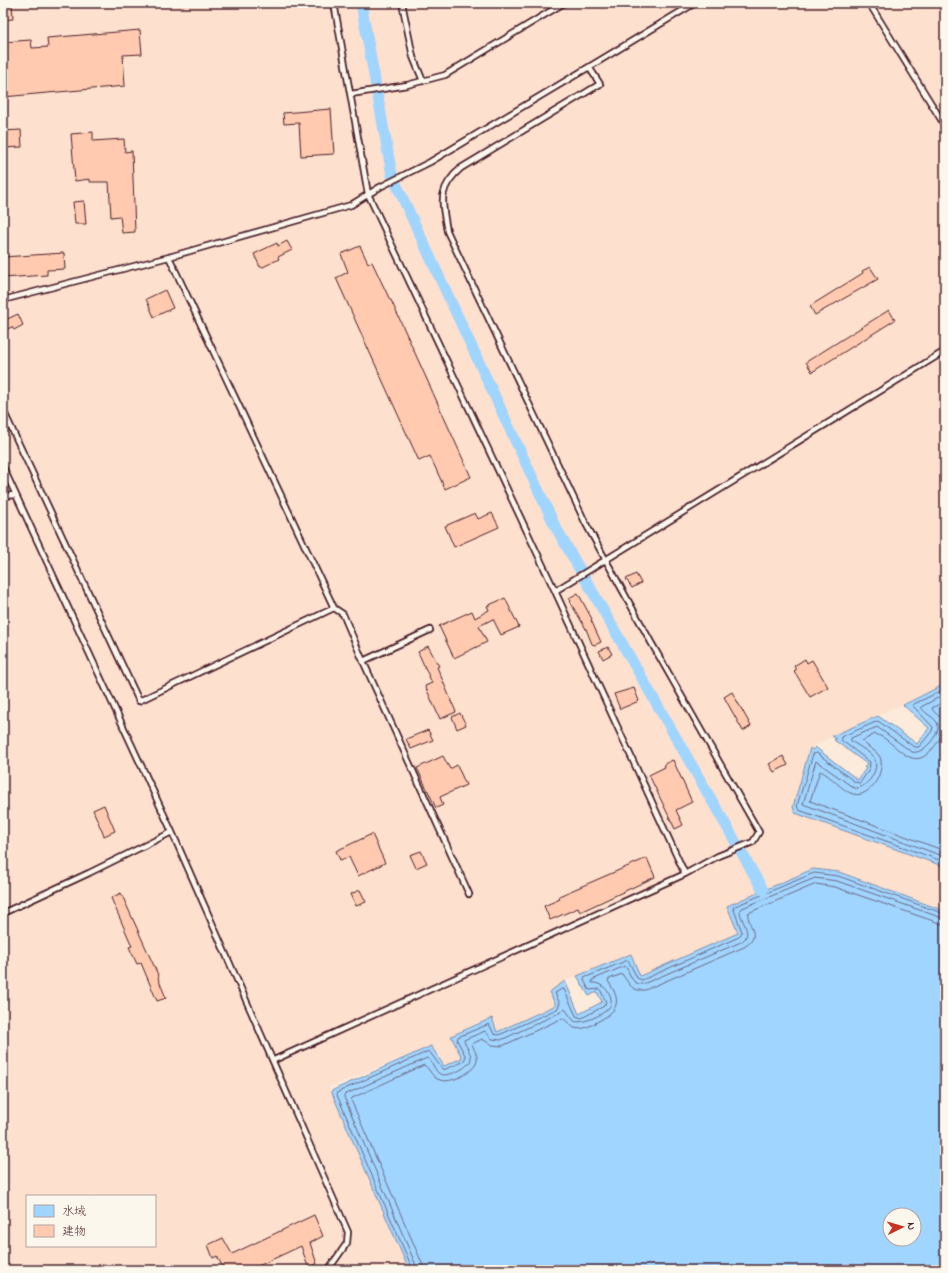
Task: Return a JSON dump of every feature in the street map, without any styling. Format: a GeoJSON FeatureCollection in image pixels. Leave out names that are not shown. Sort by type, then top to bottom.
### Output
{"type":"FeatureCollection","features":[{"type":"Feature","properties":{"kind":"lane"},"geometry":{"type":"LineString","coordinates":[[334,3],[368,194],[556,590],[685,874]]}},
{"type":"Feature","properties":{"kind":"lane"},"geometry":{"type":"LineString","coordinates":[[402,3],[413,56],[423,81]]}},
{"type":"Feature","properties":{"kind":"lane"},"geometry":{"type":"LineString","coordinates":[[350,94],[423,81],[445,75],[564,3]]}},
{"type":"Feature","properties":{"kind":"lane"},"geometry":{"type":"LineString","coordinates":[[3,300],[169,257],[351,205],[380,187],[407,175],[695,3]]}},
{"type":"Feature","properties":{"kind":"lane"},"geometry":{"type":"LineString","coordinates":[[869,3],[945,126]]}},
{"type":"Feature","properties":{"kind":"lane"},"geometry":{"type":"LineString","coordinates":[[274,1060],[685,874],[718,856],[753,842],[760,832],[586,524],[447,231],[443,207],[444,190],[450,178],[461,168],[600,84],[589,67]]}},
{"type":"Feature","properties":{"kind":"lane"},"geometry":{"type":"LineString","coordinates":[[169,257],[334,608],[343,614],[469,894]]}},
{"type":"Feature","properties":{"kind":"lane"},"geometry":{"type":"LineString","coordinates":[[556,590],[945,351]]}},
{"type":"Feature","properties":{"kind":"lane"},"geometry":{"type":"LineString","coordinates":[[3,410],[138,701],[334,608]]}},
{"type":"Feature","properties":{"kind":"lane"},"geometry":{"type":"LineString","coordinates":[[3,467],[172,832],[274,1060],[348,1232],[347,1242],[328,1270]]}},
{"type":"Feature","properties":{"kind":"lane"},"geometry":{"type":"LineString","coordinates":[[3,496],[15,495]]}},
{"type":"Feature","properties":{"kind":"lane"},"geometry":{"type":"LineString","coordinates":[[363,661],[430,630]]}},
{"type":"Feature","properties":{"kind":"lane"},"geometry":{"type":"LineString","coordinates":[[3,913],[172,832]]}},
{"type":"Feature","properties":{"kind":"shaded area"},"geometry":{"type":"Polygon","coordinates":[[[3,3],[945,3],[945,684],[832,736],[810,748],[793,807],[795,813],[945,867],[945,909],[839,872],[813,869],[727,906],[739,933],[640,976],[631,954],[565,981],[550,992],[557,1004],[497,1032],[492,1018],[451,1036],[462,1058],[444,1066],[431,1046],[329,1087],[411,1270],[3,1270],[3,3]]]}},
{"type":"Feature","properties":{"kind":"water"},"geometry":{"type":"Polygon","coordinates":[[[943,685],[945,686],[945,867],[795,813],[793,807],[810,748],[813,750],[815,747],[858,780],[867,764],[834,740],[836,739],[832,736],[878,716],[917,744],[929,728],[903,705],[943,685]]]}},
{"type":"Feature","properties":{"kind":"water"},"geometry":{"type":"Polygon","coordinates":[[[813,869],[839,872],[945,911],[945,1270],[409,1270],[331,1091],[431,1046],[444,1066],[462,1058],[451,1036],[492,1018],[497,1032],[556,1005],[549,992],[565,981],[579,1014],[602,1002],[597,992],[589,996],[577,976],[631,954],[640,976],[738,933],[727,906],[813,869]]]}},
{"type":"Feature","properties":{"kind":"building"},"geometry":{"type":"Polygon","coordinates":[[[3,3],[12,3],[13,19],[3,20],[3,3]]]}},
{"type":"Feature","properties":{"kind":"building"},"geometry":{"type":"Polygon","coordinates":[[[140,30],[142,54],[123,55],[125,86],[3,97],[3,42],[31,40],[32,48],[48,47],[47,38],[140,30]]]}},
{"type":"Feature","properties":{"kind":"building"},"geometry":{"type":"Polygon","coordinates":[[[331,109],[334,154],[301,156],[299,123],[284,124],[283,113],[331,109]]]}},
{"type":"Feature","properties":{"kind":"building"},"geometry":{"type":"Polygon","coordinates":[[[21,130],[22,147],[3,148],[3,131],[21,130]]]}},
{"type":"Feature","properties":{"kind":"building"},"geometry":{"type":"Polygon","coordinates":[[[93,132],[93,141],[124,139],[125,152],[132,151],[135,232],[122,233],[120,216],[111,217],[109,182],[90,182],[90,179],[75,181],[71,134],[93,132]]]}},
{"type":"Feature","properties":{"kind":"building"},"geometry":{"type":"Polygon","coordinates":[[[84,201],[86,224],[75,224],[73,202],[84,201]]]}},
{"type":"Feature","properties":{"kind":"building"},"geometry":{"type":"Polygon","coordinates":[[[287,241],[292,250],[278,257],[279,259],[260,267],[254,254],[277,243],[278,246],[287,241]]]}},
{"type":"Feature","properties":{"kind":"building"},"geometry":{"type":"Polygon","coordinates":[[[360,246],[368,263],[372,262],[391,300],[471,477],[445,489],[430,456],[419,461],[336,278],[348,272],[341,254],[360,246]]]}},
{"type":"Feature","properties":{"kind":"building"},"geometry":{"type":"Polygon","coordinates":[[[64,253],[65,269],[47,270],[47,275],[3,278],[3,257],[64,253]]]}},
{"type":"Feature","properties":{"kind":"building"},"geometry":{"type":"Polygon","coordinates":[[[870,267],[878,279],[815,315],[810,306],[863,273],[862,271],[870,267]]]}},
{"type":"Feature","properties":{"kind":"building"},"geometry":{"type":"Polygon","coordinates":[[[165,290],[173,308],[154,317],[146,299],[165,290]]]}},
{"type":"Feature","properties":{"kind":"building"},"geometry":{"type":"Polygon","coordinates":[[[889,310],[895,320],[812,372],[806,362],[889,310]]]}},
{"type":"Feature","properties":{"kind":"building"},"geometry":{"type":"Polygon","coordinates":[[[18,314],[23,325],[14,330],[12,327],[7,329],[3,321],[18,314]]]}},
{"type":"Feature","properties":{"kind":"building"},"geometry":{"type":"Polygon","coordinates":[[[475,513],[478,519],[492,513],[499,527],[454,547],[445,526],[475,513]]]}},
{"type":"Feature","properties":{"kind":"building"},"geometry":{"type":"Polygon","coordinates":[[[636,574],[641,583],[632,588],[626,579],[636,574]]]}},
{"type":"Feature","properties":{"kind":"building"},"geometry":{"type":"Polygon","coordinates":[[[578,593],[592,619],[591,620],[601,642],[595,645],[592,644],[586,629],[570,602],[571,601],[569,598],[578,593]]]}},
{"type":"Feature","properties":{"kind":"building"},"geometry":{"type":"Polygon","coordinates":[[[505,598],[519,627],[501,635],[493,619],[479,626],[487,642],[454,658],[439,626],[472,611],[475,618],[489,610],[487,606],[505,598]]]}},
{"type":"Feature","properties":{"kind":"building"},"geometry":{"type":"Polygon","coordinates":[[[428,646],[439,666],[437,667],[456,712],[440,719],[425,686],[432,683],[418,652],[428,646]]]}},
{"type":"Feature","properties":{"kind":"building"},"geometry":{"type":"Polygon","coordinates":[[[608,647],[612,654],[603,659],[599,651],[608,647]]]}},
{"type":"Feature","properties":{"kind":"building"},"geometry":{"type":"Polygon","coordinates":[[[805,659],[807,663],[812,660],[828,687],[810,697],[794,671],[796,670],[794,666],[805,659]]]}},
{"type":"Feature","properties":{"kind":"building"},"geometry":{"type":"Polygon","coordinates":[[[634,688],[639,701],[620,709],[614,694],[634,688]]]}},
{"type":"Feature","properties":{"kind":"building"},"geometry":{"type":"Polygon","coordinates":[[[732,692],[751,726],[743,731],[724,697],[732,692]]]}},
{"type":"Feature","properties":{"kind":"building"},"geometry":{"type":"Polygon","coordinates":[[[460,713],[466,725],[457,729],[452,717],[460,713]]]}},
{"type":"Feature","properties":{"kind":"building"},"geometry":{"type":"Polygon","coordinates":[[[428,730],[433,740],[411,749],[406,739],[428,730]]]}},
{"type":"Feature","properties":{"kind":"building"},"geometry":{"type":"Polygon","coordinates":[[[443,756],[450,769],[457,765],[466,785],[440,797],[443,805],[436,808],[417,768],[443,756]]]}},
{"type":"Feature","properties":{"kind":"building"},"geometry":{"type":"Polygon","coordinates":[[[783,756],[788,765],[774,772],[769,764],[783,756]]]}},
{"type":"Feature","properties":{"kind":"building"},"geometry":{"type":"Polygon","coordinates":[[[673,760],[692,802],[676,810],[683,825],[675,829],[649,775],[665,767],[664,764],[673,760]]]}},
{"type":"Feature","properties":{"kind":"building"},"geometry":{"type":"Polygon","coordinates":[[[104,805],[115,831],[104,836],[93,810],[104,805]]]}},
{"type":"Feature","properties":{"kind":"building"},"geometry":{"type":"Polygon","coordinates":[[[372,834],[385,863],[358,876],[349,857],[340,860],[336,851],[372,834]]]}},
{"type":"Feature","properties":{"kind":"building"},"geometry":{"type":"Polygon","coordinates":[[[421,851],[427,863],[416,868],[410,855],[421,851]]]}},
{"type":"Feature","properties":{"kind":"building"},"geometry":{"type":"Polygon","coordinates":[[[647,858],[655,877],[580,912],[578,908],[550,920],[544,906],[560,899],[559,896],[647,858]]]}},
{"type":"Feature","properties":{"kind":"building"},"geometry":{"type":"Polygon","coordinates":[[[360,890],[366,902],[356,906],[351,894],[360,890]]]}},
{"type":"Feature","properties":{"kind":"building"},"geometry":{"type":"Polygon","coordinates":[[[121,893],[159,977],[158,978],[166,998],[157,1001],[141,963],[137,964],[129,947],[132,946],[111,898],[121,893]]]}},
{"type":"Feature","properties":{"kind":"building"},"geometry":{"type":"Polygon","coordinates":[[[314,1215],[323,1236],[310,1243],[317,1264],[308,1267],[301,1246],[250,1270],[224,1270],[217,1256],[213,1258],[208,1245],[223,1238],[232,1254],[314,1215]]]}},
{"type":"Feature","properties":{"kind":"waterway"},"geometry":{"type":"LineString","coordinates":[[361,3],[392,175],[555,526],[763,890]]}}]}
